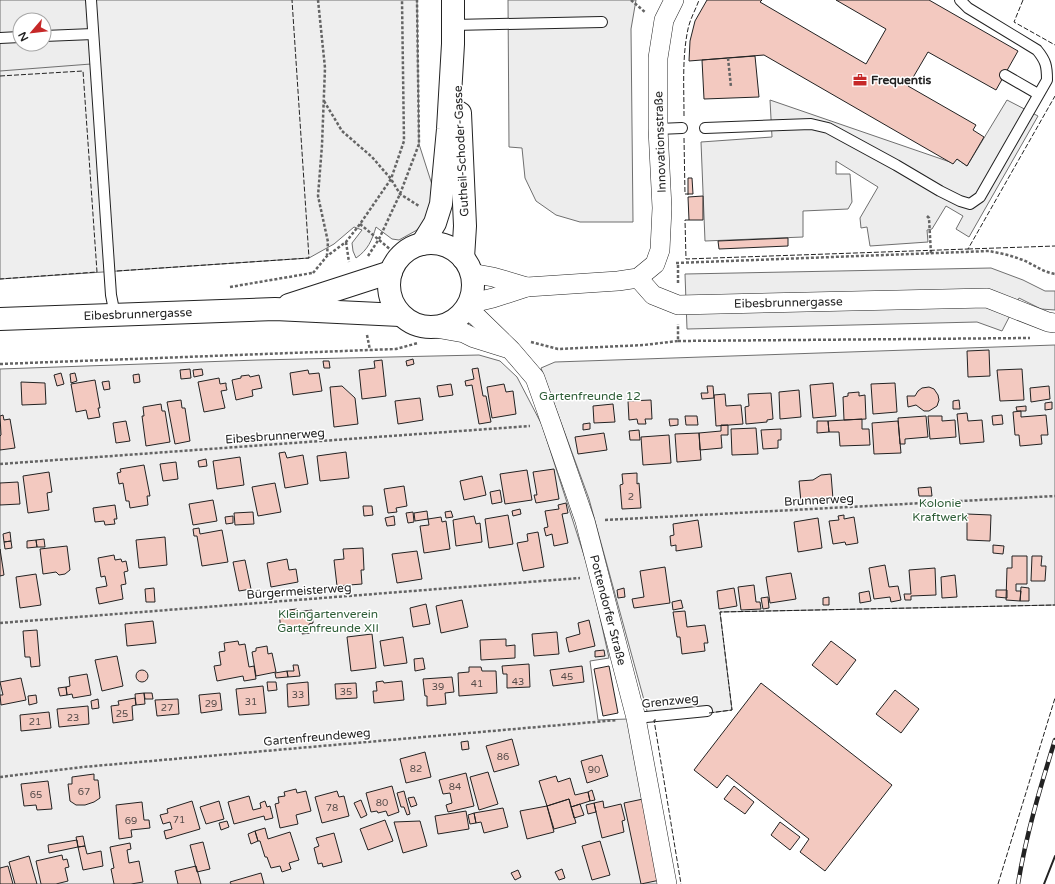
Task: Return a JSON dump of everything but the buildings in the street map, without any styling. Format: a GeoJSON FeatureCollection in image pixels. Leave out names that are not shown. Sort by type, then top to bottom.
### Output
{"type":"FeatureCollection","features":[{"type":"Feature","properties":{"kind":"street","name":"Gutheil-Schoder-Gasse"},"geometry":{"type":"LineString","coordinates":[[422,244],[435,223],[441,204],[448,129],[453,35],[453,0]]}},
{"type":"Feature","properties":{"kind":"street","name":"Innovationsstraße"},"geometry":{"type":"LineString","coordinates":[[655,264],[660,250],[662,208],[658,130],[658,58],[664,20],[674,0]]}},
{"type":"Feature","properties":{"kind":"street","name":"Gutheil-Schoder-Gasse"},"geometry":{"type":"LineString","coordinates":[[453,35],[462,131],[467,266]]}},
{"type":"Feature","properties":{"kind":"street"},"geometry":{"type":"LineString","coordinates":[[426,335],[461,315],[467,306],[472,288],[467,266],[455,251],[433,243],[422,244],[414,247],[395,264],[389,283],[390,294],[400,315],[414,324],[426,335],[464,333],[474,338],[519,345]]}},
{"type":"Feature","properties":{"kind":"street","name":"Eibesbrunnergasse"},"geometry":{"type":"LineString","coordinates":[[275,309],[395,264]]}},
{"type":"Feature","properties":{"kind":"street"},"geometry":{"type":"LineString","coordinates":[[467,306],[527,287],[618,281],[638,278],[655,264]]}},
{"type":"Feature","properties":{"kind":"street"},"geometry":{"type":"LineString","coordinates":[[467,266],[494,277],[527,287]]}},
{"type":"Feature","properties":{"kind":"street","name":"Eibesbrunnergasse"},"geometry":{"type":"LineString","coordinates":[[638,278],[653,296],[678,304],[987,298],[1048,322],[1055,323]]}},
{"type":"Feature","properties":{"kind":"street","name":"Pottendorfer Straße"},"geometry":{"type":"LineString","coordinates":[[467,306],[476,316],[519,345],[535,378],[585,521],[636,718],[666,884]]}},
{"type":"Feature","properties":{"kind":"street","name":"Eibesbrunnergasse"},"geometry":{"type":"LineString","coordinates":[[0,319],[275,309],[400,315]]}},
{"type":"Feature","properties":{"kind":"lane"},"geometry":{"type":"LineString","coordinates":[[91,0],[111,294],[115,315]]}},
{"type":"Feature","properties":{"kind":"lane"},"geometry":{"type":"LineString","coordinates":[[705,128],[811,124],[828,128],[960,202],[970,204],[980,197],[1047,80],[1047,68],[1043,57],[1037,50],[968,8],[960,0]]}},
{"type":"Feature","properties":{"kind":"lane"},"geometry":{"type":"LineString","coordinates":[[453,35],[602,22]]}},
{"type":"Feature","properties":{"kind":"lane"},"geometry":{"type":"LineString","coordinates":[[52,36],[93,34]]}},
{"type":"Feature","properties":{"kind":"lane"},"geometry":{"type":"LineString","coordinates":[[0,38],[12,37]]}},
{"type":"Feature","properties":{"kind":"lane"},"geometry":{"type":"LineString","coordinates":[[1005,75],[1038,94]]}},
{"type":"Feature","properties":{"kind":"lane"},"geometry":{"type":"LineString","coordinates":[[658,130],[682,128]]}},
{"type":"Feature","properties":{"kind":"lane","name":"Grenzweg"},"geometry":{"type":"LineString","coordinates":[[636,718],[707,711]]}},
{"type":"Feature","properties":{"kind":"path"},"geometry":{"type":"LineString","coordinates":[[318,0],[325,68],[322,145],[318,196],[328,242],[327,256]]}},
{"type":"Feature","properties":{"kind":"path"},"geometry":{"type":"LineString","coordinates":[[313,273],[327,256],[346,242],[360,224],[391,179],[404,141],[402,0]]}},
{"type":"Feature","properties":{"kind":"path"},"geometry":{"type":"LineString","coordinates":[[379,239],[400,194],[419,144],[417,0]]}},
{"type":"Feature","properties":{"kind":"path"},"geometry":{"type":"LineString","coordinates":[[632,0],[635,4]]}},
{"type":"Feature","properties":{"kind":"path"},"geometry":{"type":"LineString","coordinates":[[728,58],[731,87]]}},
{"type":"Feature","properties":{"kind":"path"},"geometry":{"type":"LineString","coordinates":[[324,101],[342,131],[372,157],[391,179]]}},
{"type":"Feature","properties":{"kind":"path"},"geometry":{"type":"LineString","coordinates":[[927,216],[929,218],[931,254]]}},
{"type":"Feature","properties":{"kind":"path"},"geometry":{"type":"LineString","coordinates":[[360,224],[379,239],[395,264]]}},
{"type":"Feature","properties":{"kind":"path"},"geometry":{"type":"LineString","coordinates":[[655,264],[989,252],[1001,253],[1020,259],[1048,273],[1055,274]]}},
{"type":"Feature","properties":{"kind":"path"},"geometry":{"type":"LineString","coordinates":[[678,263],[678,341]]}},
{"type":"Feature","properties":{"kind":"path"},"geometry":{"type":"LineString","coordinates":[[0,364],[396,349],[415,343],[426,335]]}},
{"type":"Feature","properties":{"kind":"path"},"geometry":{"type":"LineString","coordinates":[[519,345],[558,349],[644,345],[678,341],[1036,337]]}},
{"type":"Feature","properties":{"kind":"path","name":"Eibesbrunnerweg"},"geometry":{"type":"LineString","coordinates":[[0,464],[542,425],[551,423]]}},
{"type":"Feature","properties":{"kind":"path","name":"Brunnerweg"},"geometry":{"type":"LineString","coordinates":[[585,521],[1055,496]]}},
{"type":"Feature","properties":{"kind":"path","name":"Bürgermeisterweg"},"geometry":{"type":"LineString","coordinates":[[0,623],[600,577]]}},
{"type":"Feature","properties":{"kind":"path","name":"Gartenfreundeweg"},"geometry":{"type":"LineString","coordinates":[[0,777],[83,766],[636,718]]}},
{"type":"Feature","properties":{"kind":"green space"},"geometry":{"type":"Polygon","coordinates":[[[0,0],[417,0],[419,144],[435,194],[427,218],[417,230],[399,240],[392,239],[376,227],[364,252],[356,258],[352,243],[362,230],[354,227],[334,244],[309,258],[0,279],[0,0]]]}},
{"type":"Feature","properties":{"kind":"green space","name":"Kolonie Kraftwerk"},"geometry":{"type":"Polygon","coordinates":[[[1055,345],[1055,605],[720,612],[732,710],[654,720],[647,711],[589,499],[541,368],[555,362],[1055,345]]]}},
{"type":"Feature","properties":{"kind":"green space","name":"Kleingartenverein Gartenfreunde XII"},"geometry":{"type":"Polygon","coordinates":[[[479,355],[500,361],[517,377],[542,425],[591,577],[609,658],[590,661],[598,720],[628,719],[661,884],[0,884],[0,369],[258,360],[479,355]]]}},
{"type":"Feature","properties":{"kind":"shaded area"},"geometry":{"type":"Polygon","coordinates":[[[0,0],[86,0],[91,64],[0,71],[0,0]]]}},
{"type":"Feature","properties":{"kind":"shaded area"},"geometry":{"type":"Polygon","coordinates":[[[508,0],[636,0],[631,29],[633,222],[580,222],[556,215],[536,201],[525,178],[522,148],[509,147],[508,0]]]}},
{"type":"Feature","properties":{"kind":"shaded area"},"geometry":{"type":"Polygon","coordinates":[[[770,100],[953,163],[957,159],[967,166],[1007,100],[1038,116],[969,237],[956,229],[963,216],[946,206],[932,229],[927,230],[928,242],[870,246],[867,227],[861,228],[860,218],[878,187],[836,161],[836,174],[850,174],[852,202],[848,209],[803,211],[803,237],[705,241],[701,142],[772,137],[770,100]]]}},
{"type":"Feature","properties":{"kind":"shaded area"},"geometry":{"type":"Polygon","coordinates":[[[991,268],[1023,280],[1045,291],[1055,291],[1055,310],[1041,309],[1019,298],[1002,331],[977,322],[687,329],[685,274],[991,268]]]}},
{"type":"Feature","properties":{"kind":"railway"},"geometry":{"type":"LineString","coordinates":[[1018,884],[1034,812],[1055,740]]}},
{"type":"Feature","properties":{"kind":"fence"},"geometry":{"type":"LineString","coordinates":[[117,271],[309,258],[292,0]]}},
{"type":"Feature","properties":{"kind":"fence"},"geometry":{"type":"LineString","coordinates":[[684,116],[686,40],[690,22],[699,0]]}},
{"type":"Feature","properties":{"kind":"fence"},"geometry":{"type":"LineString","coordinates":[[1023,0],[1014,22],[1055,45]]}},
{"type":"Feature","properties":{"kind":"fence"},"geometry":{"type":"LineString","coordinates":[[0,76],[83,71],[97,272],[0,279]]}},
{"type":"Feature","properties":{"kind":"fence"},"geometry":{"type":"LineString","coordinates":[[689,220],[685,220],[686,259],[968,249],[1055,96]]}},
{"type":"Feature","properties":{"kind":"fence"},"geometry":{"type":"LineString","coordinates":[[684,138],[685,194],[688,195]]}},
{"type":"Feature","properties":{"kind":"fence"},"geometry":{"type":"LineString","coordinates":[[968,249],[1055,246]]}},
{"type":"Feature","properties":{"kind":"fence"},"geometry":{"type":"LineString","coordinates":[[709,713],[732,710],[720,612],[1055,605]]}},
{"type":"Feature","properties":{"kind":"fence"},"geometry":{"type":"LineString","coordinates":[[998,884],[1055,698]]}},
{"type":"Feature","properties":{"kind":"fence"},"geometry":{"type":"LineString","coordinates":[[656,720],[654,720],[681,884]]}},
{"type":"Feature","properties":{"kind":"wall"},"geometry":{"type":"LineString","coordinates":[[1044,884],[1055,856]]}},
{"type":"Feature","properties":{"kind":"place","name":"Frequentis"},"geometry":{"type":"Point","coordinates":[860,80]}},
{"type":"Feature","properties":{"kind":"park label","name":"Gartenfreunde 12"},"geometry":{"type":"Point","coordinates":[590,396]}}]}
